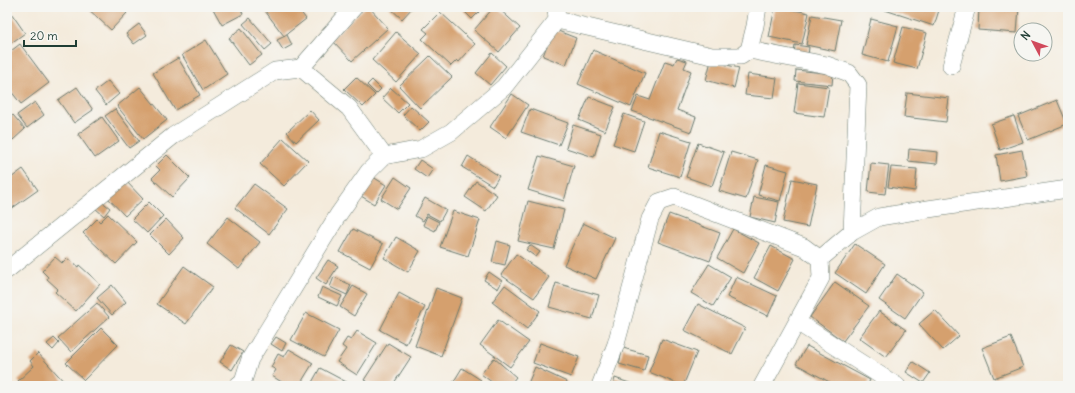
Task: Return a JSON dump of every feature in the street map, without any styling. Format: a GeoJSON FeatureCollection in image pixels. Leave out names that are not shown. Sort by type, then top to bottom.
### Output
{"type":"FeatureCollection","features":[{"type":"Feature","properties":{"kind":"street"},"geometry":{"type":"LineString","coordinates":[[7,270],[174,136],[275,71],[301,68],[354,7]]}},
{"type":"Feature","properties":{"kind":"street"},"geometry":{"type":"LineString","coordinates":[[243,384],[250,359],[338,215],[369,170],[384,156],[421,150],[451,132],[504,87],[557,13],[712,56],[741,56],[749,50],[756,26],[758,7]]}},
{"type":"Feature","properties":{"kind":"street"},"geometry":{"type":"LineString","coordinates":[[951,66],[967,7]]}},
{"type":"Feature","properties":{"kind":"street"},"geometry":{"type":"LineString","coordinates":[[749,50],[828,65],[849,73],[858,86],[852,232]]}},
{"type":"Feature","properties":{"kind":"street"},"geometry":{"type":"LineString","coordinates":[[301,68],[349,108],[384,156]]}},
{"type":"Feature","properties":{"kind":"street"},"geometry":{"type":"LineString","coordinates":[[820,258],[852,232],[879,217],[1068,190]]}},
{"type":"Feature","properties":{"kind":"street"},"geometry":{"type":"LineString","coordinates":[[600,386],[616,344],[650,219],[659,202],[674,197],[804,246],[820,258]]}},
{"type":"Feature","properties":{"kind":"street"},"geometry":{"type":"LineString","coordinates":[[762,386],[821,278],[820,258]]}},
{"type":"Feature","properties":{"kind":"street"},"geometry":{"type":"LineString","coordinates":[[796,322],[897,386]]}},
{"type":"Feature","properties":{"kind":"building"},"geometry":{"type":"Polygon","coordinates":[[[7,7],[25,33],[7,46],[7,7]]]}},
{"type":"Feature","properties":{"kind":"building"},"geometry":{"type":"Polygon","coordinates":[[[86,7],[120,7],[127,13],[111,30],[86,7]]]}},
{"type":"Feature","properties":{"kind":"building"},"geometry":{"type":"Polygon","coordinates":[[[212,7],[240,7],[243,14],[222,25],[212,7]]]}},
{"type":"Feature","properties":{"kind":"building"},"geometry":{"type":"Polygon","coordinates":[[[262,7],[297,7],[306,19],[284,36],[262,7]]]}},
{"type":"Feature","properties":{"kind":"building"},"geometry":{"type":"Polygon","coordinates":[[[365,7],[369,7],[388,28],[352,61],[331,39],[365,7]]]}},
{"type":"Feature","properties":{"kind":"building"},"geometry":{"type":"Polygon","coordinates":[[[389,7],[413,7],[402,19],[389,7]]]}},
{"type":"Feature","properties":{"kind":"building"},"geometry":{"type":"Polygon","coordinates":[[[460,7],[484,7],[472,19],[460,7]]]}},
{"type":"Feature","properties":{"kind":"building"},"geometry":{"type":"Polygon","coordinates":[[[494,7],[497,7],[520,28],[499,52],[474,30],[494,7]]]}},
{"type":"Feature","properties":{"kind":"building"},"geometry":{"type":"Polygon","coordinates":[[[613,7],[613,11],[594,8],[613,7]]]}},
{"type":"Feature","properties":{"kind":"building"},"geometry":{"type":"Polygon","coordinates":[[[775,7],[809,13],[802,44],[769,37],[775,7]]]}},
{"type":"Feature","properties":{"kind":"building"},"geometry":{"type":"Polygon","coordinates":[[[886,7],[940,7],[934,26],[885,10],[886,7]]]}},
{"type":"Feature","properties":{"kind":"building"},"geometry":{"type":"Polygon","coordinates":[[[979,7],[1019,7],[1018,22],[1013,22],[1013,33],[978,30],[979,7]]]}},
{"type":"Feature","properties":{"kind":"building"},"geometry":{"type":"Polygon","coordinates":[[[440,12],[475,44],[459,62],[457,60],[451,66],[422,39],[428,33],[423,29],[440,12]]]}},
{"type":"Feature","properties":{"kind":"building"},"geometry":{"type":"Polygon","coordinates":[[[812,15],[841,20],[835,51],[806,45],[812,15]]]}},
{"type":"Feature","properties":{"kind":"building"},"geometry":{"type":"Polygon","coordinates":[[[250,18],[272,44],[265,50],[243,24],[250,18]]]}},
{"type":"Feature","properties":{"kind":"building"},"geometry":{"type":"Polygon","coordinates":[[[871,19],[898,26],[888,62],[862,55],[871,19]]]}},
{"type":"Feature","properties":{"kind":"building"},"geometry":{"type":"Polygon","coordinates":[[[139,24],[147,35],[134,44],[126,34],[139,24]]]}},
{"type":"Feature","properties":{"kind":"building"},"geometry":{"type":"Polygon","coordinates":[[[903,27],[927,33],[917,69],[893,63],[903,27]]]}},
{"type":"Feature","properties":{"kind":"building"},"geometry":{"type":"Polygon","coordinates":[[[241,28],[262,55],[249,65],[229,38],[241,28]]]}},
{"type":"Feature","properties":{"kind":"building"},"geometry":{"type":"Polygon","coordinates":[[[553,29],[576,38],[566,65],[543,56],[553,29]]]}},
{"type":"Feature","properties":{"kind":"building"},"geometry":{"type":"Polygon","coordinates":[[[396,32],[421,54],[396,82],[372,60],[396,32]]]}},
{"type":"Feature","properties":{"kind":"building"},"geometry":{"type":"Polygon","coordinates":[[[287,35],[292,45],[283,50],[277,40],[287,35]]]}},
{"type":"Feature","properties":{"kind":"building"},"geometry":{"type":"Polygon","coordinates":[[[206,40],[227,74],[203,90],[182,55],[206,40]]]}},
{"type":"Feature","properties":{"kind":"building"},"geometry":{"type":"Polygon","coordinates":[[[20,44],[49,83],[21,104],[7,86],[7,54],[20,44]]]}},
{"type":"Feature","properties":{"kind":"building"},"geometry":{"type":"Polygon","coordinates":[[[795,45],[809,47],[808,56],[794,55],[795,45]]]}},
{"type":"Feature","properties":{"kind":"building"},"geometry":{"type":"Polygon","coordinates":[[[593,50],[645,73],[631,107],[578,84],[593,50]]]}},
{"type":"Feature","properties":{"kind":"building"},"geometry":{"type":"Polygon","coordinates":[[[492,53],[506,66],[490,85],[476,73],[492,53]]]}},
{"type":"Feature","properties":{"kind":"building"},"geometry":{"type":"Polygon","coordinates":[[[430,56],[452,77],[420,108],[399,86],[430,56]]]}},
{"type":"Feature","properties":{"kind":"building"},"geometry":{"type":"Polygon","coordinates":[[[178,58],[200,95],[175,110],[153,73],[178,58]]]}},
{"type":"Feature","properties":{"kind":"building"},"geometry":{"type":"Polygon","coordinates":[[[677,58],[687,61],[684,68],[691,71],[677,110],[696,117],[691,132],[632,111],[638,96],[650,100],[665,61],[674,64],[677,58]]]}},
{"type":"Feature","properties":{"kind":"building"},"geometry":{"type":"Polygon","coordinates":[[[711,61],[739,68],[734,88],[706,80],[711,61]]]}},
{"type":"Feature","properties":{"kind":"building"},"geometry":{"type":"Polygon","coordinates":[[[796,70],[833,74],[832,85],[795,81],[796,70]]]}},
{"type":"Feature","properties":{"kind":"building"},"geometry":{"type":"Polygon","coordinates":[[[748,74],[777,78],[774,98],[745,95],[748,74]]]}},
{"type":"Feature","properties":{"kind":"building"},"geometry":{"type":"Polygon","coordinates":[[[356,77],[375,95],[363,107],[344,89],[356,77]]]}},
{"type":"Feature","properties":{"kind":"building"},"geometry":{"type":"Polygon","coordinates":[[[372,80],[381,89],[376,94],[367,85],[372,80]]]}},
{"type":"Feature","properties":{"kind":"building"},"geometry":{"type":"Polygon","coordinates":[[[108,81],[119,94],[106,105],[95,91],[108,81]]]}},
{"type":"Feature","properties":{"kind":"building"},"geometry":{"type":"Polygon","coordinates":[[[798,83],[829,87],[824,117],[794,113],[798,83]]]}},
{"type":"Feature","properties":{"kind":"building"},"geometry":{"type":"Polygon","coordinates":[[[77,87],[93,110],[74,123],[58,100],[77,87]]]}},
{"type":"Feature","properties":{"kind":"building"},"geometry":{"type":"Polygon","coordinates":[[[140,87],[167,120],[143,139],[117,106],[140,87]]]}},
{"type":"Feature","properties":{"kind":"building"},"geometry":{"type":"Polygon","coordinates":[[[391,88],[408,103],[398,113],[382,98],[391,88]]]}},
{"type":"Feature","properties":{"kind":"building"},"geometry":{"type":"Polygon","coordinates":[[[907,93],[949,98],[946,122],[904,117],[907,93]]]}},
{"type":"Feature","properties":{"kind":"building"},"geometry":{"type":"Polygon","coordinates":[[[512,94],[528,105],[506,138],[490,127],[512,94]]]}},
{"type":"Feature","properties":{"kind":"building"},"geometry":{"type":"Polygon","coordinates":[[[589,97],[615,107],[605,131],[579,120],[589,97]]]}},
{"type":"Feature","properties":{"kind":"building"},"geometry":{"type":"Polygon","coordinates":[[[1057,100],[1067,124],[1028,140],[1018,116],[1057,100]]]}},
{"type":"Feature","properties":{"kind":"building"},"geometry":{"type":"Polygon","coordinates":[[[35,102],[44,115],[27,128],[17,115],[35,102]]]}},
{"type":"Feature","properties":{"kind":"building"},"geometry":{"type":"Polygon","coordinates":[[[411,106],[429,122],[420,131],[403,115],[411,106]]]}},
{"type":"Feature","properties":{"kind":"building"},"geometry":{"type":"Polygon","coordinates":[[[115,109],[139,141],[129,148],[105,116],[115,109]]]}},
{"type":"Feature","properties":{"kind":"building"},"geometry":{"type":"Polygon","coordinates":[[[530,109],[568,123],[559,145],[521,132],[530,109]]]}},
{"type":"Feature","properties":{"kind":"building"},"geometry":{"type":"Polygon","coordinates":[[[310,110],[319,120],[296,142],[287,132],[310,110]]]}},
{"type":"Feature","properties":{"kind":"building"},"geometry":{"type":"Polygon","coordinates":[[[624,114],[644,121],[634,151],[613,144],[624,114]]]}},
{"type":"Feature","properties":{"kind":"building"},"geometry":{"type":"Polygon","coordinates":[[[13,115],[25,129],[13,140],[7,132],[7,120],[13,115]]]}},
{"type":"Feature","properties":{"kind":"building"},"geometry":{"type":"Polygon","coordinates":[[[1014,116],[1023,142],[1000,150],[991,124],[1014,116]]]}},
{"type":"Feature","properties":{"kind":"building"},"geometry":{"type":"Polygon","coordinates":[[[102,117],[119,141],[95,158],[78,134],[102,117]]]}},
{"type":"Feature","properties":{"kind":"building"},"geometry":{"type":"Polygon","coordinates":[[[573,125],[601,134],[594,157],[566,148],[573,125]]]}},
{"type":"Feature","properties":{"kind":"building"},"geometry":{"type":"Polygon","coordinates":[[[659,131],[691,141],[680,177],[648,167],[659,131]]]}},
{"type":"Feature","properties":{"kind":"building"},"geometry":{"type":"Polygon","coordinates":[[[283,138],[308,161],[284,186],[260,164],[283,138]]]}},
{"type":"Feature","properties":{"kind":"building"},"geometry":{"type":"Polygon","coordinates":[[[698,143],[724,152],[712,186],[686,177],[698,143]]]}},
{"type":"Feature","properties":{"kind":"building"},"geometry":{"type":"Polygon","coordinates":[[[909,149],[938,152],[937,164],[908,161],[909,149]]]}},
{"type":"Feature","properties":{"kind":"building"},"geometry":{"type":"Polygon","coordinates":[[[1022,150],[1027,176],[1000,181],[996,155],[1022,150]]]}},
{"type":"Feature","properties":{"kind":"building"},"geometry":{"type":"Polygon","coordinates":[[[731,152],[758,160],[746,199],[719,191],[731,152]]]}},
{"type":"Feature","properties":{"kind":"building"},"geometry":{"type":"Polygon","coordinates":[[[167,155],[190,178],[172,197],[152,178],[160,170],[156,166],[167,155]]]}},
{"type":"Feature","properties":{"kind":"building"},"geometry":{"type":"Polygon","coordinates":[[[468,156],[499,176],[493,186],[462,167],[468,156]]]}},
{"type":"Feature","properties":{"kind":"building"},"geometry":{"type":"Polygon","coordinates":[[[539,156],[574,166],[564,201],[528,190],[539,156]]]}},
{"type":"Feature","properties":{"kind":"building"},"geometry":{"type":"Polygon","coordinates":[[[420,160],[433,169],[427,178],[414,169],[420,160]]]}},
{"type":"Feature","properties":{"kind":"building"},"geometry":{"type":"Polygon","coordinates":[[[871,163],[889,165],[885,194],[868,192],[871,163]]]}},
{"type":"Feature","properties":{"kind":"building"},"geometry":{"type":"Polygon","coordinates":[[[766,165],[788,171],[780,201],[758,195],[766,165]]]}},
{"type":"Feature","properties":{"kind":"building"},"geometry":{"type":"Polygon","coordinates":[[[891,167],[917,169],[915,191],[888,187],[891,167]]]}},
{"type":"Feature","properties":{"kind":"building"},"geometry":{"type":"Polygon","coordinates":[[[23,169],[38,190],[11,209],[7,204],[7,181],[23,169]]]}},
{"type":"Feature","properties":{"kind":"building"},"geometry":{"type":"Polygon","coordinates":[[[373,177],[386,185],[374,204],[361,196],[373,177]]]}},
{"type":"Feature","properties":{"kind":"building"},"geometry":{"type":"Polygon","coordinates":[[[395,177],[411,188],[397,209],[381,199],[395,177]]]}},
{"type":"Feature","properties":{"kind":"building"},"geometry":{"type":"Polygon","coordinates":[[[792,179],[817,184],[808,227],[783,222],[792,179]]]}},
{"type":"Feature","properties":{"kind":"building"},"geometry":{"type":"Polygon","coordinates":[[[125,180],[143,199],[125,216],[107,197],[125,180]]]}},
{"type":"Feature","properties":{"kind":"building"},"geometry":{"type":"Polygon","coordinates":[[[476,181],[497,195],[486,211],[465,197],[476,181]]]}},
{"type":"Feature","properties":{"kind":"building"},"geometry":{"type":"Polygon","coordinates":[[[254,184],[288,209],[269,234],[235,208],[254,184]]]}},
{"type":"Feature","properties":{"kind":"building"},"geometry":{"type":"Polygon","coordinates":[[[754,197],[779,202],[775,223],[750,217],[754,197]]]}},
{"type":"Feature","properties":{"kind":"building"},"geometry":{"type":"Polygon","coordinates":[[[425,198],[446,210],[440,221],[427,214],[423,221],[415,216],[425,198]]]}},
{"type":"Feature","properties":{"kind":"building"},"geometry":{"type":"Polygon","coordinates":[[[101,201],[110,208],[104,216],[95,208],[101,201]]]}},
{"type":"Feature","properties":{"kind":"building"},"geometry":{"type":"Polygon","coordinates":[[[528,201],[564,210],[554,249],[518,241],[528,201]]]}},
{"type":"Feature","properties":{"kind":"building"},"geometry":{"type":"Polygon","coordinates":[[[149,202],[163,216],[147,233],[132,219],[149,202]]]}},
{"type":"Feature","properties":{"kind":"building"},"geometry":{"type":"Polygon","coordinates":[[[453,211],[480,220],[468,256],[440,247],[453,211]]]}},
{"type":"Feature","properties":{"kind":"building"},"geometry":{"type":"Polygon","coordinates":[[[108,214],[137,242],[116,264],[83,233],[97,219],[100,222],[108,214]]]}},
{"type":"Feature","properties":{"kind":"building"},"geometry":{"type":"Polygon","coordinates":[[[669,214],[720,233],[710,261],[658,242],[669,214]]]}},
{"type":"Feature","properties":{"kind":"building"},"geometry":{"type":"Polygon","coordinates":[[[427,216],[439,222],[435,231],[423,225],[427,216]]]}},
{"type":"Feature","properties":{"kind":"building"},"geometry":{"type":"Polygon","coordinates":[[[228,217],[260,242],[239,269],[207,244],[228,217]]]}},
{"type":"Feature","properties":{"kind":"building"},"geometry":{"type":"Polygon","coordinates":[[[166,219],[184,238],[169,254],[150,235],[166,219]]]}},
{"type":"Feature","properties":{"kind":"building"},"geometry":{"type":"Polygon","coordinates":[[[583,223],[615,238],[596,279],[564,265],[583,223]]]}},
{"type":"Feature","properties":{"kind":"building"},"geometry":{"type":"Polygon","coordinates":[[[353,229],[383,244],[370,268],[340,252],[353,229]]]}},
{"type":"Feature","properties":{"kind":"building"},"geometry":{"type":"Polygon","coordinates":[[[733,229],[759,243],[743,273],[717,258],[733,229]]]}},
{"type":"Feature","properties":{"kind":"building"},"geometry":{"type":"Polygon","coordinates":[[[396,237],[420,251],[408,272],[384,258],[396,237]]]}},
{"type":"Feature","properties":{"kind":"building"},"geometry":{"type":"Polygon","coordinates":[[[497,241],[510,245],[505,265],[492,262],[497,241]]]}},
{"type":"Feature","properties":{"kind":"building"},"geometry":{"type":"Polygon","coordinates":[[[855,244],[885,264],[866,294],[835,273],[855,244]]]}},
{"type":"Feature","properties":{"kind":"building"},"geometry":{"type":"Polygon","coordinates":[[[530,245],[540,252],[536,257],[526,250],[530,245]]]}},
{"type":"Feature","properties":{"kind":"building"},"geometry":{"type":"Polygon","coordinates":[[[771,246],[795,259],[778,291],[754,278],[771,246]]]}},
{"type":"Feature","properties":{"kind":"building"},"geometry":{"type":"Polygon","coordinates":[[[516,254],[549,277],[534,298],[501,275],[516,254]]]}},
{"type":"Feature","properties":{"kind":"building"},"geometry":{"type":"Polygon","coordinates":[[[55,257],[62,263],[67,258],[78,267],[79,265],[100,284],[76,311],[55,292],[58,289],[47,279],[48,277],[42,271],[55,257]]]}},
{"type":"Feature","properties":{"kind":"building"},"geometry":{"type":"Polygon","coordinates":[[[328,260],[338,266],[326,285],[316,278],[328,260]]]}},
{"type":"Feature","properties":{"kind":"building"},"geometry":{"type":"Polygon","coordinates":[[[709,264],[731,277],[713,306],[691,293],[709,264]]]}},
{"type":"Feature","properties":{"kind":"building"},"geometry":{"type":"Polygon","coordinates":[[[184,266],[213,287],[186,324],[157,304],[184,266]]]}},
{"type":"Feature","properties":{"kind":"building"},"geometry":{"type":"Polygon","coordinates":[[[489,272],[502,281],[498,289],[484,280],[489,272]]]}},
{"type":"Feature","properties":{"kind":"building"},"geometry":{"type":"Polygon","coordinates":[[[897,274],[923,292],[905,318],[879,300],[897,274]]]}},
{"type":"Feature","properties":{"kind":"building"},"geometry":{"type":"Polygon","coordinates":[[[334,277],[351,285],[347,295],[330,287],[334,277]]]}},
{"type":"Feature","properties":{"kind":"building"},"geometry":{"type":"Polygon","coordinates":[[[736,277],[777,296],[768,316],[727,297],[736,277]]]}},
{"type":"Feature","properties":{"kind":"building"},"geometry":{"type":"Polygon","coordinates":[[[835,282],[869,306],[843,341],[810,317],[835,282]]]}},
{"type":"Feature","properties":{"kind":"building"},"geometry":{"type":"Polygon","coordinates":[[[556,283],[599,295],[592,319],[549,307],[556,283]]]}},
{"type":"Feature","properties":{"kind":"building"},"geometry":{"type":"Polygon","coordinates":[[[112,285],[126,302],[112,315],[97,298],[112,285]]]}},
{"type":"Feature","properties":{"kind":"building"},"geometry":{"type":"Polygon","coordinates":[[[505,285],[540,311],[527,329],[492,302],[505,285]]]}},
{"type":"Feature","properties":{"kind":"building"},"geometry":{"type":"Polygon","coordinates":[[[353,286],[367,294],[354,316],[340,307],[353,286]]]}},
{"type":"Feature","properties":{"kind":"building"},"geometry":{"type":"Polygon","coordinates":[[[322,287],[342,296],[337,306],[318,297],[322,287]]]}},
{"type":"Feature","properties":{"kind":"building"},"geometry":{"type":"Polygon","coordinates":[[[436,288],[462,298],[441,356],[415,346],[436,288]]]}},
{"type":"Feature","properties":{"kind":"building"},"geometry":{"type":"Polygon","coordinates":[[[399,293],[425,307],[406,344],[380,330],[399,293]]]}},
{"type":"Feature","properties":{"kind":"building"},"geometry":{"type":"Polygon","coordinates":[[[97,303],[109,317],[71,352],[58,338],[97,303]]]}},
{"type":"Feature","properties":{"kind":"building"},"geometry":{"type":"Polygon","coordinates":[[[698,304],[745,328],[732,354],[684,330],[698,304]]]}},
{"type":"Feature","properties":{"kind":"building"},"geometry":{"type":"Polygon","coordinates":[[[935,310],[959,336],[943,350],[919,324],[935,310]]]}},
{"type":"Feature","properties":{"kind":"building"},"geometry":{"type":"Polygon","coordinates":[[[879,311],[906,330],[886,357],[859,338],[879,311]]]}},
{"type":"Feature","properties":{"kind":"building"},"geometry":{"type":"Polygon","coordinates":[[[306,313],[339,330],[324,357],[291,340],[306,313]]]}},
{"type":"Feature","properties":{"kind":"building"},"geometry":{"type":"Polygon","coordinates":[[[498,320],[529,342],[510,367],[480,345],[498,320]]]}},
{"type":"Feature","properties":{"kind":"building"},"geometry":{"type":"Polygon","coordinates":[[[101,328],[118,345],[84,380],[66,363],[101,328]]]}},
{"type":"Feature","properties":{"kind":"building"},"geometry":{"type":"Polygon","coordinates":[[[357,331],[377,343],[357,375],[337,362],[346,349],[342,346],[347,338],[351,340],[357,331]]]}},
{"type":"Feature","properties":{"kind":"building"},"geometry":{"type":"Polygon","coordinates":[[[276,337],[286,343],[282,351],[271,344],[276,337]]]}},
{"type":"Feature","properties":{"kind":"building"},"geometry":{"type":"Polygon","coordinates":[[[1011,337],[1023,367],[994,378],[982,348],[1011,337]]]}},
{"type":"Feature","properties":{"kind":"building"},"geometry":{"type":"Polygon","coordinates":[[[54,338],[59,343],[53,350],[47,344],[54,338]]]}},
{"type":"Feature","properties":{"kind":"building"},"geometry":{"type":"Polygon","coordinates":[[[662,339],[697,352],[683,386],[649,372],[662,339]]]}},
{"type":"Feature","properties":{"kind":"building"},"geometry":{"type":"Polygon","coordinates":[[[388,343],[411,357],[392,386],[374,386],[364,380],[388,343]]]}},
{"type":"Feature","properties":{"kind":"building"},"geometry":{"type":"Polygon","coordinates":[[[540,343],[579,357],[571,377],[533,363],[540,343]]]}},
{"type":"Feature","properties":{"kind":"building"},"geometry":{"type":"Polygon","coordinates":[[[231,345],[243,352],[232,370],[220,362],[231,345]]]}},
{"type":"Feature","properties":{"kind":"building"},"geometry":{"type":"Polygon","coordinates":[[[807,346],[870,380],[867,386],[837,386],[796,364],[807,346]]]}},
{"type":"Feature","properties":{"kind":"building"},"geometry":{"type":"Polygon","coordinates":[[[623,348],[648,355],[644,371],[619,364],[623,348]]]}},
{"type":"Feature","properties":{"kind":"building"},"geometry":{"type":"Polygon","coordinates":[[[289,349],[313,363],[299,386],[288,386],[272,376],[276,370],[271,367],[278,354],[284,357],[289,349]]]}},
{"type":"Feature","properties":{"kind":"building"},"geometry":{"type":"Polygon","coordinates":[[[38,353],[67,385],[66,386],[23,386],[18,381],[34,366],[30,361],[38,353]]]}},
{"type":"Feature","properties":{"kind":"building"},"geometry":{"type":"Polygon","coordinates":[[[494,358],[516,377],[509,386],[497,386],[481,374],[494,358]]]}},
{"type":"Feature","properties":{"kind":"building"},"geometry":{"type":"Polygon","coordinates":[[[913,362],[930,373],[923,383],[906,372],[913,362]]]}},
{"type":"Feature","properties":{"kind":"building"},"geometry":{"type":"Polygon","coordinates":[[[535,367],[567,382],[565,386],[527,386],[535,367]]]}},
{"type":"Feature","properties":{"kind":"building"},"geometry":{"type":"Polygon","coordinates":[[[320,368],[352,385],[352,386],[310,386],[320,368]]]}},
{"type":"Feature","properties":{"kind":"building"},"geometry":{"type":"Polygon","coordinates":[[[462,368],[481,380],[477,386],[451,386],[462,368]]]}},
{"type":"Feature","properties":{"kind":"building"},"geometry":{"type":"Polygon","coordinates":[[[615,378],[638,386],[613,386],[615,378]]]}}]}
